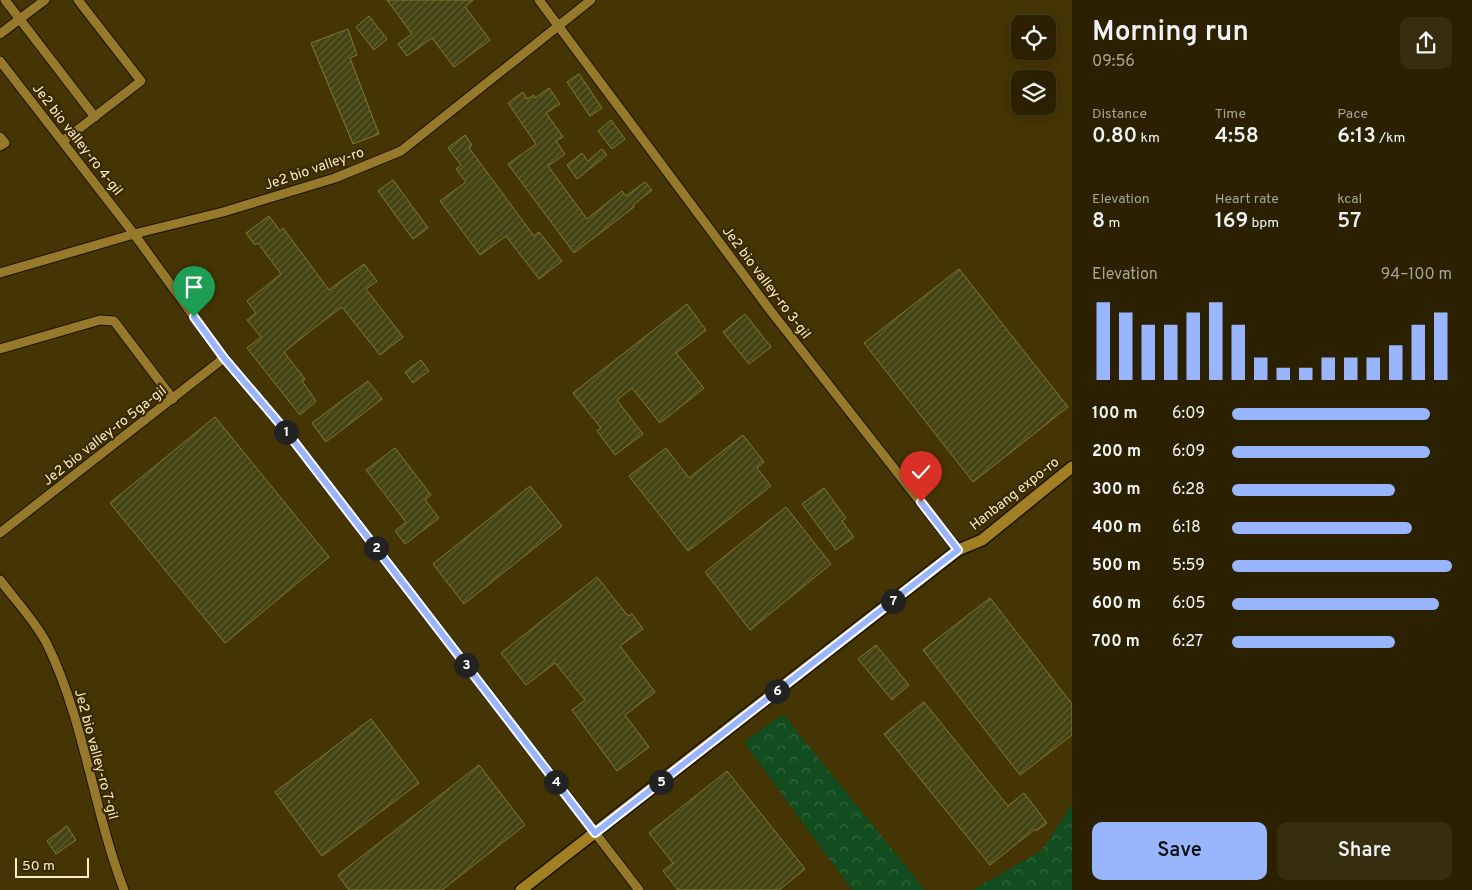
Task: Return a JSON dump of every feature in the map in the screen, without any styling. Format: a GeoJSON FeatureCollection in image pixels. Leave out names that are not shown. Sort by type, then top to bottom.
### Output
{"type":"FeatureCollection","features":[{"type":"Feature","properties":{"kind":"street"},"geometry":{"type":"LineString","coordinates":[[5,0],[95,117]]}},
{"type":"Feature","properties":{"kind":"street"},"geometry":{"type":"LineString","coordinates":[[0,34],[44,0]]}},
{"type":"Feature","properties":{"kind":"street"},"geometry":{"type":"LineString","coordinates":[[63,141],[142,81],[78,0]]}},
{"type":"Feature","properties":{"kind":"street","name":"Je2 bio valley-ro 3-gil"},"geometry":{"type":"LineString","coordinates":[[539,0],[770,310],[958,550]]}},
{"type":"Feature","properties":{"kind":"street","name":"Je2 bio valley-ro"},"geometry":{"type":"LineString","coordinates":[[0,273],[134,234],[223,212],[335,178],[401,152],[592,0]]}},
{"type":"Feature","properties":{"kind":"street","name":"Je2 bio valley-ro 4-gil"},"geometry":{"type":"LineString","coordinates":[[0,62],[134,234],[224,358],[286,431],[639,890]]}},
{"type":"Feature","properties":{"kind":"street"},"geometry":{"type":"LineString","coordinates":[[0,137],[5,143],[0,146]]}},
{"type":"Feature","properties":{"kind":"street"},"geometry":{"type":"LineString","coordinates":[[0,349],[100,320],[114,320],[173,398]]}},
{"type":"Feature","properties":{"kind":"street","name":"Je2 bio valley-ro 5ga-gil"},"geometry":{"type":"LineString","coordinates":[[0,533],[224,358]]}},
{"type":"Feature","properties":{"kind":"street","name":"Hanbang expo-ro"},"geometry":{"type":"LineString","coordinates":[[521,890],[958,550],[982,540],[1072,467]]}},
{"type":"Feature","properties":{"kind":"street","name":"Je2 bio valley-ro 7-gil"},"geometry":{"type":"LineString","coordinates":[[0,580],[46,642],[70,700],[108,846],[124,890]]}},
{"type":"Feature","properties":{"kind":"shaded area"},"geometry":{"type":"Polygon","coordinates":[[[0,0],[1072,0],[1072,890],[0,890],[0,0]]]}},
{"type":"Feature","properties":{"kind":"green space"},"geometry":{"type":"Polygon","coordinates":[[[783,714],[925,890],[852,890],[744,742],[783,714]]]}},
{"type":"Feature","properties":{"kind":"green space"},"geometry":{"type":"Polygon","coordinates":[[[1072,804],[1072,890],[973,890],[1042,850],[1072,804]]]}},
{"type":"Feature","properties":{"kind":"building"},"geometry":{"type":"Polygon","coordinates":[[[387,0],[473,0],[465,7],[490,40],[454,67],[432,38],[407,56],[398,44],[412,34],[387,0]]]}},
{"type":"Feature","properties":{"kind":"building"},"geometry":{"type":"Polygon","coordinates":[[[369,16],[387,39],[374,50],[356,27],[369,16]]]}},
{"type":"Feature","properties":{"kind":"building"},"geometry":{"type":"Polygon","coordinates":[[[348,29],[357,55],[350,58],[379,134],[353,144],[311,43],[348,29]]]}},
{"type":"Feature","properties":{"kind":"building"},"geometry":{"type":"Polygon","coordinates":[[[579,74],[602,108],[590,116],[567,82],[579,74]]]}},
{"type":"Feature","properties":{"kind":"building"},"geometry":{"type":"Polygon","coordinates":[[[549,88],[560,104],[546,113],[563,137],[556,141],[565,154],[548,166],[587,219],[622,191],[626,196],[645,182],[652,190],[633,205],[634,207],[574,253],[508,164],[536,144],[508,103],[523,92],[527,99],[534,95],[535,98],[549,88]]]}},
{"type":"Feature","properties":{"kind":"building"},"geometry":{"type":"Polygon","coordinates":[[[611,120],[625,139],[612,149],[598,131],[611,120]]]}},
{"type":"Feature","properties":{"kind":"building"},"geometry":{"type":"Polygon","coordinates":[[[465,135],[472,145],[469,148],[534,236],[539,232],[562,261],[539,279],[506,236],[480,255],[440,201],[466,182],[456,169],[461,165],[448,148],[465,135]]]}},
{"type":"Feature","properties":{"kind":"building"},"geometry":{"type":"Polygon","coordinates":[[[602,149],[607,155],[577,179],[567,165],[582,153],[588,161],[602,149]]]}},
{"type":"Feature","properties":{"kind":"building"},"geometry":{"type":"Polygon","coordinates":[[[393,180],[428,228],[413,239],[378,191],[393,180]]]}},
{"type":"Feature","properties":{"kind":"building"},"geometry":{"type":"Polygon","coordinates":[[[269,216],[280,231],[283,228],[329,290],[364,264],[377,281],[366,289],[403,337],[380,355],[342,307],[314,328],[284,352],[305,379],[302,381],[316,401],[300,415],[247,348],[261,337],[247,320],[256,313],[247,301],[281,274],[258,243],[255,245],[246,233],[269,216]]]}},
{"type":"Feature","properties":{"kind":"building"},"geometry":{"type":"Polygon","coordinates":[[[959,269],[1068,407],[973,482],[864,343],[959,269]]]}},
{"type":"Feature","properties":{"kind":"building"},"geometry":{"type":"Polygon","coordinates":[[[687,304],[706,330],[676,353],[704,388],[660,423],[632,388],[617,400],[643,434],[615,455],[597,431],[601,428],[573,393],[687,304]]]}},
{"type":"Feature","properties":{"kind":"building"},"geometry":{"type":"Polygon","coordinates":[[[745,314],[771,347],[749,364],[723,332],[745,314]]]}},
{"type":"Feature","properties":{"kind":"building"},"geometry":{"type":"Polygon","coordinates":[[[421,360],[429,371],[413,383],[405,372],[421,360]]]}},
{"type":"Feature","properties":{"kind":"building"},"geometry":{"type":"Polygon","coordinates":[[[368,381],[382,399],[326,442],[312,423],[368,381]]]}},
{"type":"Feature","properties":{"kind":"building"},"geometry":{"type":"Polygon","coordinates":[[[215,417],[329,557],[225,643],[110,503],[215,417]]]}},
{"type":"Feature","properties":{"kind":"building"},"geometry":{"type":"Polygon","coordinates":[[[743,435],[764,462],[757,468],[771,486],[688,551],[629,476],[666,448],[689,478],[743,435]]]}},
{"type":"Feature","properties":{"kind":"building"},"geometry":{"type":"Polygon","coordinates":[[[395,448],[431,495],[425,500],[439,518],[405,544],[395,531],[406,522],[366,470],[395,448]]]}},
{"type":"Feature","properties":{"kind":"building"},"geometry":{"type":"Polygon","coordinates":[[[530,486],[562,526],[464,604],[433,564],[530,486]]]}},
{"type":"Feature","properties":{"kind":"building"},"geometry":{"type":"Polygon","coordinates":[[[824,488],[846,518],[842,521],[854,537],[836,550],[802,504],[824,488]]]}},
{"type":"Feature","properties":{"kind":"building"},"geometry":{"type":"Polygon","coordinates":[[[786,507],[831,564],[750,630],[705,572],[786,507]]]}},
{"type":"Feature","properties":{"kind":"building"},"geometry":{"type":"Polygon","coordinates":[[[597,577],[628,616],[632,614],[643,629],[620,646],[655,692],[625,715],[649,747],[617,771],[572,710],[585,700],[555,663],[526,685],[501,653],[597,577]]]}},
{"type":"Feature","properties":{"kind":"building"},"geometry":{"type":"Polygon","coordinates":[[[990,598],[1072,704],[1072,735],[1020,775],[923,650],[990,598]]]}},
{"type":"Feature","properties":{"kind":"building"},"geometry":{"type":"Polygon","coordinates":[[[876,645],[909,685],[892,700],[858,659],[876,645]]]}},
{"type":"Feature","properties":{"kind":"building"},"geometry":{"type":"Polygon","coordinates":[[[924,702],[1008,806],[1024,793],[1047,823],[1036,831],[1035,829],[990,865],[884,734],[924,702]]]}},
{"type":"Feature","properties":{"kind":"building"},"geometry":{"type":"Polygon","coordinates":[[[371,719],[419,783],[322,856],[275,792],[371,719]]]}},
{"type":"Feature","properties":{"kind":"building"},"geometry":{"type":"Polygon","coordinates":[[[479,765],[525,825],[442,890],[349,890],[338,875],[479,765]]]}},
{"type":"Feature","properties":{"kind":"building"},"geometry":{"type":"Polygon","coordinates":[[[727,771],[805,869],[779,890],[678,890],[663,871],[673,863],[649,833],[727,771]]]}},
{"type":"Feature","properties":{"kind":"building"},"geometry":{"type":"Polygon","coordinates":[[[67,826],[76,840],[56,854],[47,841],[67,826]]]}},
{"type":"Feature","properties":{"kind":"route"},"geometry":{"type":"LineString","coordinates":[[194,317],[224,358],[286,431],[595,833],[958,550],[921,502]]}}]}
